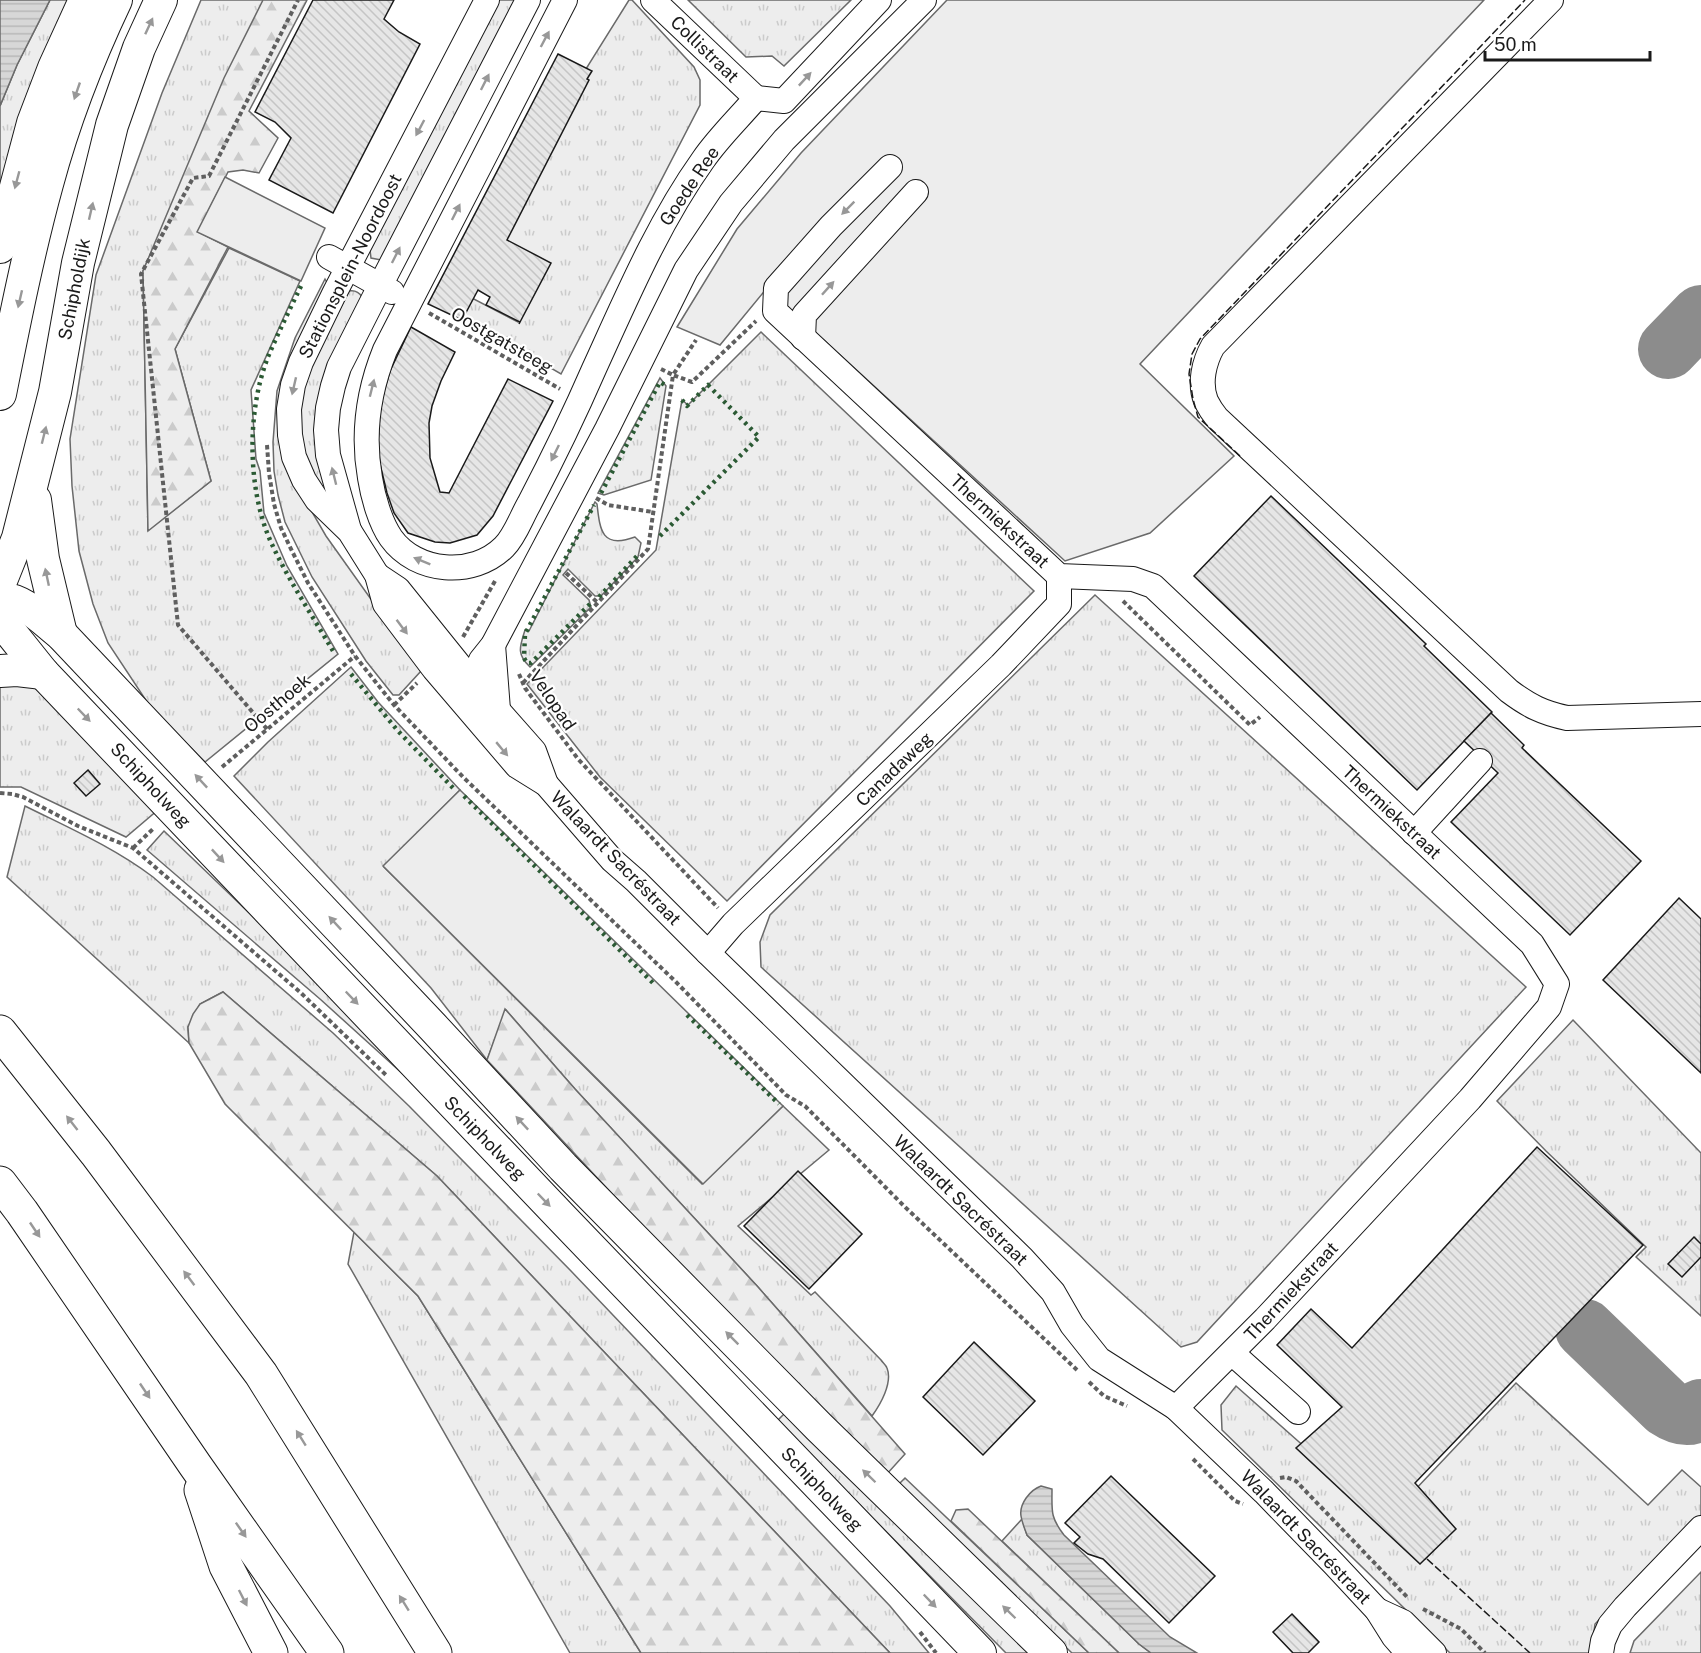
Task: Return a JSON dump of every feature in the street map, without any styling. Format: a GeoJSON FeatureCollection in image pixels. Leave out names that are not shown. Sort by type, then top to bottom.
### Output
{"type":"FeatureCollection","features":[{"type":"Feature","properties":{"kind":"highway"},"geometry":{"type":"LineString","coordinates":[[0,1032],[96,1154],[261,1374],[435,1653]]}},
{"type":"Feature","properties":{"kind":"highway"},"geometry":{"type":"LineString","coordinates":[[0,1183],[327,1653]]}},
{"type":"Feature","properties":{"kind":"highway"},"geometry":{"type":"LineString","coordinates":[[195,1465],[204,1502],[226,1566],[271,1653]]}},
{"type":"Feature","properties":{"kind":"main road"},"geometry":{"type":"LineString","coordinates":[[0,247],[33,123],[54,68],[85,0]]}},
{"type":"Feature","properties":{"kind":"main road"},"geometry":{"type":"LineString","coordinates":[[0,394],[47,183],[81,80],[116,0]]}},
{"type":"Feature","properties":{"kind":"main road","name":"Schipholdijk"},"geometry":{"type":"LineString","coordinates":[[0,583],[18,538],[55,392],[78,263],[107,146],[138,48],[160,0]]}},
{"type":"Feature","properties":{"kind":"main road"},"geometry":{"type":"LineString","coordinates":[[33,478],[43,559],[61,634]]}},
{"type":"Feature","properties":{"kind":"main road","name":"Schipholweg"},"geometry":{"type":"LineString","coordinates":[[0,598],[24,604],[61,634],[563,1167],[819,1426],[1051,1653]]}},
{"type":"Feature","properties":{"kind":"main road","name":"Schipholweg"},"geometry":{"type":"LineString","coordinates":[[0,615],[7,628],[43,673],[980,1653]]}},
{"type":"Feature","properties":{"kind":"main road"},"geometry":{"type":"LineString","coordinates":[[0,672],[17,670],[43,673]]}},
{"type":"Feature","properties":{"kind":"street","name":"Stationsplein-Noordoost"},"geometry":{"type":"LineString","coordinates":[[466,705],[434,669],[385,604],[377,575],[350,532],[317,500],[304,480],[294,457],[289,409],[293,385],[301,362],[335,292],[339,263],[389,186],[488,0]]}},
{"type":"Feature","properties":{"kind":"street","name":"Stationsplein-Noordoost"},"geometry":{"type":"LineString","coordinates":[[350,532],[328,455],[326,430],[328,408],[339,367],[528,0]]}},
{"type":"Feature","properties":{"kind":"street"},"geometry":{"type":"LineString","coordinates":[[565,0],[385,350],[376,372],[365,437],[370,482],[384,525],[391,538],[402,551],[415,559],[437,566],[467,567],[494,555],[512,537],[580,400]]}},
{"type":"Feature","properties":{"kind":"street","name":"Collistraat"},"geometry":{"type":"LineString","coordinates":[[653,0],[756,98]]}},
{"type":"Feature","properties":{"kind":"street"},"geometry":{"type":"LineString","coordinates":[[756,98],[784,101],[879,0]]}},
{"type":"Feature","properties":{"kind":"street"},"geometry":{"type":"LineString","coordinates":[[466,705],[472,681],[481,660],[493,645],[607,429],[686,270],[731,202],[784,140],[924,0]]}},
{"type":"Feature","properties":{"kind":"street"},"geometry":{"type":"LineString","coordinates":[[1551,0],[1213,345],[1205,361],[1203,379],[1206,400],[1216,418],[1509,691],[1525,703],[1546,714],[1567,718],[1701,714]]}},
{"type":"Feature","properties":{"kind":"street","name":"Goede Ree"},"geometry":{"type":"LineString","coordinates":[[580,400],[657,234],[703,159],[756,98]]}},
{"type":"Feature","properties":{"kind":"street"},"geometry":{"type":"LineString","coordinates":[[767,315],[776,288],[831,226],[890,167]]}},
{"type":"Feature","properties":{"kind":"street"},"geometry":{"type":"LineString","coordinates":[[803,338],[804,315],[916,192]]}},
{"type":"Feature","properties":{"kind":"street"},"geometry":{"type":"LineString","coordinates":[[339,263],[380,286]]}},
{"type":"Feature","properties":{"kind":"street","name":"Stationsplein-Noordoost"},"geometry":{"type":"LineString","coordinates":[[380,286],[410,302]]}},
{"type":"Feature","properties":{"kind":"street","name":"Thermiekstraat"},"geometry":{"type":"LineString","coordinates":[[767,315],[803,338],[1059,576],[1132,579],[1153,586],[1532,944],[1557,984],[1549,1007],[1470,1099],[1265,1319],[1176,1408]]}},
{"type":"Feature","properties":{"kind":"street","name":"Stationsplein-Noordoost"},"geometry":{"type":"LineString","coordinates":[[377,575],[398,589],[472,681]]}},
{"type":"Feature","properties":{"kind":"street","name":"Canadaweg"},"geometry":{"type":"LineString","coordinates":[[708,952],[733,924],[1001,664],[1059,604],[1059,576]]}},
{"type":"Feature","properties":{"kind":"street"},"geometry":{"type":"LineString","coordinates":[[493,645],[498,710]]}},
{"type":"Feature","properties":{"kind":"street","name":"Walaardt Sacréstraat"},"geometry":{"type":"LineString","coordinates":[[472,681],[534,751],[546,784]]}},
{"type":"Feature","properties":{"kind":"street","name":"Walaardt Sacréstraat"},"geometry":{"type":"LineString","coordinates":[[466,705],[517,766],[546,784],[612,860],[1022,1258],[1053,1292],[1072,1325],[1099,1359],[1176,1408],[1264,1492],[1334,1564],[1377,1610],[1394,1637],[1408,1653]]}},
{"type":"Feature","properties":{"kind":"street"},"geometry":{"type":"LineString","coordinates":[[1414,833],[1480,761]]}},
{"type":"Feature","properties":{"kind":"street"},"geometry":{"type":"LineString","coordinates":[[1232,1353],[1298,1412]]}},
{"type":"Feature","properties":{"kind":"street"},"geometry":{"type":"LineString","coordinates":[[1601,1653],[1610,1625],[1701,1528]]}},
{"type":"Feature","properties":{"kind":"street","name":"Walaardt Sacréstraat"},"geometry":{"type":"LineString","coordinates":[[1377,1610],[1403,1622],[1434,1653]]}},
{"type":"Feature","properties":{"kind":"path"},"geometry":{"type":"LineString","coordinates":[[267,729],[178,626],[141,274],[193,178],[209,176],[298,0]]}},
{"type":"Feature","properties":{"kind":"path","name":"Oostgatsteeg"},"geometry":{"type":"LineString","coordinates":[[410,302],[580,400]]}},
{"type":"Feature","properties":{"kind":"path"},"geometry":{"type":"LineString","coordinates":[[523,683],[648,549],[673,375],[692,382],[767,315]]}},
{"type":"Feature","properties":{"kind":"path"},"geometry":{"type":"LineString","coordinates":[[566,573],[598,603]]}},
{"type":"Feature","properties":{"kind":"path"},"geometry":{"type":"LineString","coordinates":[[1119,597],[1250,725],[1277,704]]}},
{"type":"Feature","properties":{"kind":"path","name":"Oosthoek"},"geometry":{"type":"LineString","coordinates":[[217,771],[355,656],[394,705],[464,778],[676,982],[786,1095],[805,1106],[904,1206],[1078,1371]]}},
{"type":"Feature","properties":{"kind":"path","name":"Velopad"},"geometry":{"type":"LineString","coordinates":[[515,664],[525,688],[578,759],[733,924]]}},
{"type":"Feature","properties":{"kind":"path"},"geometry":{"type":"LineString","coordinates":[[0,793],[24,797],[78,826],[133,848],[155,827]]}},
{"type":"Feature","properties":{"kind":"path"},"geometry":{"type":"LineString","coordinates":[[1086,1379],[1104,1396],[1128,1407]]}},
{"type":"Feature","properties":{"kind":"green space"},"geometry":{"type":"Polygon","coordinates":[[[50,0],[76,0],[0,191],[0,106],[17,65],[50,0]]]}},
{"type":"Feature","properties":{"kind":"green space"},"geometry":{"type":"Polygon","coordinates":[[[201,0],[267,0],[143,271],[148,530],[211,481],[175,349],[229,248],[300,281],[251,390],[256,459],[260,471],[264,513],[287,566],[338,654],[205,762],[151,708],[108,643],[93,604],[79,551],[70,439],[96,275],[162,93],[201,0]]]}},
{"type":"Feature","properties":{"kind":"green space"},"geometry":{"type":"Polygon","coordinates":[[[263,0],[307,0],[249,111],[278,138],[259,173],[243,170],[228,172],[198,232],[228,247],[175,349],[211,481],[148,531],[143,271],[224,78],[263,0]]]}},
{"type":"Feature","properties":{"kind":"green space"},"geometry":{"type":"Polygon","coordinates":[[[499,0],[518,0],[381,260],[371,258],[370,250],[499,0]]]}},
{"type":"Feature","properties":{"kind":"green space"},"geometry":{"type":"Polygon","coordinates":[[[629,0],[632,0],[694,67],[700,80],[700,105],[561,374],[463,317],[472,298],[518,322],[546,269],[499,244],[584,72],[629,0]]]}},
{"type":"Feature","properties":{"kind":"green space"},"geometry":{"type":"Polygon","coordinates":[[[688,0],[851,0],[784,66],[772,56],[746,57],[688,0]]]}},
{"type":"Feature","properties":{"kind":"green space"},"geometry":{"type":"Polygon","coordinates":[[[325,279],[330,288],[284,395],[301,493],[326,536],[420,668],[421,671],[399,695],[393,695],[366,661],[312,577],[285,522],[278,495],[273,442],[277,391],[295,338],[325,279]]]}},
{"type":"Feature","properties":{"kind":"green space"},"geometry":{"type":"Polygon","coordinates":[[[349,291],[357,292],[362,297],[326,373],[327,494],[304,455],[299,407],[309,369],[349,291]]]}},
{"type":"Feature","properties":{"kind":"green space"},"geometry":{"type":"Polygon","coordinates":[[[761,332],[1034,591],[727,901],[600,777],[527,684],[656,550],[682,400],[688,405],[761,332]]]}},
{"type":"Feature","properties":{"kind":"green space"},"geometry":{"type":"Polygon","coordinates":[[[660,378],[666,386],[651,480],[604,495],[598,493],[660,378]]]}},
{"type":"Feature","properties":{"kind":"green space"},"geometry":{"type":"Polygon","coordinates":[[[595,502],[605,535],[616,541],[635,537],[641,543],[638,557],[601,596],[595,596],[568,569],[563,575],[589,600],[591,607],[530,667],[520,650],[525,630],[529,631],[595,502]]]}},
{"type":"Feature","properties":{"kind":"green space"},"geometry":{"type":"Polygon","coordinates":[[[1095,595],[1526,987],[1197,1342],[1181,1347],[761,967],[760,942],[770,915],[1095,595]]]}},
{"type":"Feature","properties":{"kind":"green space"},"geometry":{"type":"Polygon","coordinates":[[[351,667],[378,702],[460,790],[384,867],[702,1184],[783,1106],[829,1150],[738,1226],[811,1295],[815,1292],[886,1366],[887,1387],[872,1416],[506,1010],[487,1060],[431,988],[234,776],[351,667]]]}},
{"type":"Feature","properties":{"kind":"green space"},"geometry":{"type":"Polygon","coordinates":[[[11,682],[38,687],[159,809],[126,837],[21,787],[0,787],[0,686],[11,682]]]}},
{"type":"Feature","properties":{"kind":"green space"},"geometry":{"type":"Polygon","coordinates":[[[25,806],[107,847],[153,877],[333,1033],[409,1106],[571,1271],[890,1606],[929,1653],[890,1653],[437,1176],[223,992],[200,1004],[188,1027],[189,1043],[7,877],[25,806]]]}},
{"type":"Feature","properties":{"kind":"green space"},"geometry":{"type":"Polygon","coordinates":[[[164,831],[268,931],[415,1085],[320,999],[147,850],[164,831]]]}},
{"type":"Feature","properties":{"kind":"green space"},"geometry":{"type":"Polygon","coordinates":[[[223,992],[437,1176],[890,1653],[641,1653],[418,1296],[225,1104],[189,1043],[188,1027],[200,1004],[223,992]]]}},
{"type":"Feature","properties":{"kind":"green space"},"geometry":{"type":"Polygon","coordinates":[[[505,1009],[575,1089],[758,1287],[905,1454],[886,1475],[758,1350],[487,1060],[505,1009]]]}},
{"type":"Feature","properties":{"kind":"green space"},"geometry":{"type":"Polygon","coordinates":[[[1573,1020],[1701,1153],[1701,1316],[1636,1257],[1646,1247],[1497,1101],[1573,1020]]]}},
{"type":"Feature","properties":{"kind":"green space"},"geometry":{"type":"Polygon","coordinates":[[[354,1232],[418,1296],[641,1653],[570,1653],[348,1264],[354,1232]]]}},
{"type":"Feature","properties":{"kind":"green space"},"geometry":{"type":"Polygon","coordinates":[[[1516,1383],[1648,1505],[1682,1470],[1701,1487],[1701,1515],[1595,1624],[1591,1653],[1450,1653],[1222,1430],[1221,1405],[1236,1386],[1425,1559],[1453,1530],[1413,1492],[1516,1383]]]}},
{"type":"Feature","properties":{"kind":"green space"},"geometry":{"type":"Polygon","coordinates":[[[786,1412],[1033,1653],[1006,1653],[777,1421],[786,1412]]]}},
{"type":"Feature","properties":{"kind":"green space"},"geometry":{"type":"Polygon","coordinates":[[[905,1478],[1089,1653],[1072,1653],[897,1486],[905,1478]]]}},
{"type":"Feature","properties":{"kind":"green space"},"geometry":{"type":"Polygon","coordinates":[[[968,1509],[1119,1653],[1089,1653],[951,1521],[956,1510],[968,1509]]]}},
{"type":"Feature","properties":{"kind":"green space"},"geometry":{"type":"Polygon","coordinates":[[[1022,1519],[1027,1535],[1151,1653],[1119,1653],[1002,1541],[1022,1519]]]}},
{"type":"Feature","properties":{"kind":"green space"},"geometry":{"type":"Polygon","coordinates":[[[1701,1572],[1701,1653],[1630,1653],[1634,1641],[1701,1572]]]}},
{"type":"Feature","properties":{"kind":"shaded area"},"geometry":{"type":"Polygon","coordinates":[[[0,0],[50,0],[17,65],[0,106],[0,0]]]}},
{"type":"Feature","properties":{"kind":"shaded area"},"geometry":{"type":"Polygon","coordinates":[[[947,0],[1484,0],[1140,364],[1234,456],[1150,533],[1065,561],[767,288],[720,345],[677,327],[737,229],[801,153],[947,0]]]}},
{"type":"Feature","properties":{"kind":"shaded area"},"geometry":{"type":"Polygon","coordinates":[[[225,177],[325,228],[301,281],[197,232],[225,177]]]}},
{"type":"Feature","properties":{"kind":"shaded area"},"geometry":{"type":"Polygon","coordinates":[[[460,790],[783,1106],[703,1184],[383,866],[460,790]]]}},
{"type":"Feature","properties":{"kind":"shaded area"},"geometry":{"type":"Polygon","coordinates":[[[1041,1486],[1052,1489],[1053,1513],[1064,1535],[1170,1637],[1197,1653],[1151,1653],[1027,1535],[1021,1519],[1022,1507],[1029,1494],[1041,1486]]]}},
{"type":"Feature","properties":{"kind":"building"},"geometry":{"type":"Polygon","coordinates":[[[313,0],[394,0],[384,19],[399,32],[420,44],[333,213],[269,180],[291,138],[275,122],[255,112],[313,0]]]}},
{"type":"Feature","properties":{"kind":"building"},"geometry":{"type":"Polygon","coordinates":[[[558,54],[592,71],[507,240],[551,263],[519,324],[520,322],[486,305],[490,297],[478,290],[462,320],[428,304],[558,54]]]}},
{"type":"Feature","properties":{"kind":"building"},"geometry":{"type":"Polygon","coordinates":[[[411,327],[455,352],[441,381],[429,423],[430,458],[440,492],[449,493],[508,379],[553,401],[493,516],[477,535],[450,543],[435,542],[408,533],[394,513],[380,464],[378,442],[384,391],[390,371],[411,327]]]}},
{"type":"Feature","properties":{"kind":"building"},"geometry":{"type":"Polygon","coordinates":[[[1271,496],[1426,644],[1424,646],[1492,712],[1417,790],[1194,576],[1271,496]]]}},
{"type":"Feature","properties":{"kind":"building"},"geometry":{"type":"Polygon","coordinates":[[[1491,713],[1524,745],[1522,748],[1641,861],[1570,935],[1451,822],[1498,773],[1464,741],[1491,713]]]}},
{"type":"Feature","properties":{"kind":"building"},"geometry":{"type":"Polygon","coordinates":[[[88,770],[100,784],[86,796],[74,783],[88,770]]]}},
{"type":"Feature","properties":{"kind":"building"},"geometry":{"type":"Polygon","coordinates":[[[1679,898],[1701,919],[1701,1073],[1603,980],[1679,898]]]}},
{"type":"Feature","properties":{"kind":"building"},"geometry":{"type":"Polygon","coordinates":[[[1537,1147],[1643,1245],[1415,1483],[1456,1529],[1420,1564],[1296,1448],[1342,1407],[1277,1345],[1311,1309],[1352,1348],[1537,1147]]]}},
{"type":"Feature","properties":{"kind":"building"},"geometry":{"type":"Polygon","coordinates":[[[798,1171],[862,1234],[809,1289],[744,1226],[798,1171]]]}},
{"type":"Feature","properties":{"kind":"building"},"geometry":{"type":"Polygon","coordinates":[[[1694,1237],[1701,1244],[1701,1257],[1682,1277],[1668,1264],[1694,1237]]]}},
{"type":"Feature","properties":{"kind":"building"},"geometry":{"type":"Polygon","coordinates":[[[974,1342],[1035,1401],[983,1455],[923,1397],[974,1342]]]}},
{"type":"Feature","properties":{"kind":"building"},"geometry":{"type":"Polygon","coordinates":[[[1111,1476],[1215,1576],[1169,1623],[1103,1559],[1088,1554],[1074,1543],[1080,1537],[1065,1523],[1111,1476]]]}},
{"type":"Feature","properties":{"kind":"building"},"geometry":{"type":"Polygon","coordinates":[[[1292,1614],[1319,1642],[1308,1653],[1293,1653],[1273,1632],[1292,1614]]]}},
{"type":"Feature","properties":{"kind":"taxiway"},"geometry":{"type":"LineString","coordinates":[[1668,349],[1701,315]]}},
{"type":"Feature","properties":{"kind":"taxiway"},"geometry":{"type":"LineString","coordinates":[[1585,1329],[1666,1407],[1684,1415],[1701,1409]]}},
{"type":"Feature","properties":{"kind":"hedge"},"geometry":{"type":"LineString","coordinates":[[301,286],[268,357],[261,378],[253,424],[254,473],[262,519],[270,540],[333,651]]}},
{"type":"Feature","properties":{"kind":"hedge"},"geometry":{"type":"LineString","coordinates":[[601,493],[660,382],[665,385]]}},
{"type":"Feature","properties":{"kind":"hedge"},"geometry":{"type":"LineString","coordinates":[[660,536],[759,437],[708,385],[687,406],[682,400]]}},
{"type":"Feature","properties":{"kind":"hedge"},"geometry":{"type":"LineString","coordinates":[[590,604],[531,663],[527,663],[524,658],[525,634],[594,505]]}},
{"type":"Feature","properties":{"kind":"hedge"},"geometry":{"type":"LineString","coordinates":[[599,597],[637,556]]}},
{"type":"Feature","properties":{"kind":"hedge"},"geometry":{"type":"LineString","coordinates":[[351,674],[398,731],[455,790]]}},
{"type":"Feature","properties":{"kind":"hedge"},"geometry":{"type":"LineString","coordinates":[[464,796],[653,983]]}},
{"type":"Feature","properties":{"kind":"hedge"},"geometry":{"type":"LineString","coordinates":[[687,1015],[779,1104]]}},
{"type":"Feature","properties":{"kind":"fence"},"geometry":{"type":"LineString","coordinates":[[1240,456],[1198,417],[1189,374],[1192,354],[1200,339],[1525,0]]}},
{"type":"Feature","properties":{"kind":"fence"},"geometry":{"type":"LineString","coordinates":[[1427,1559],[1530,1653]]}}]}
